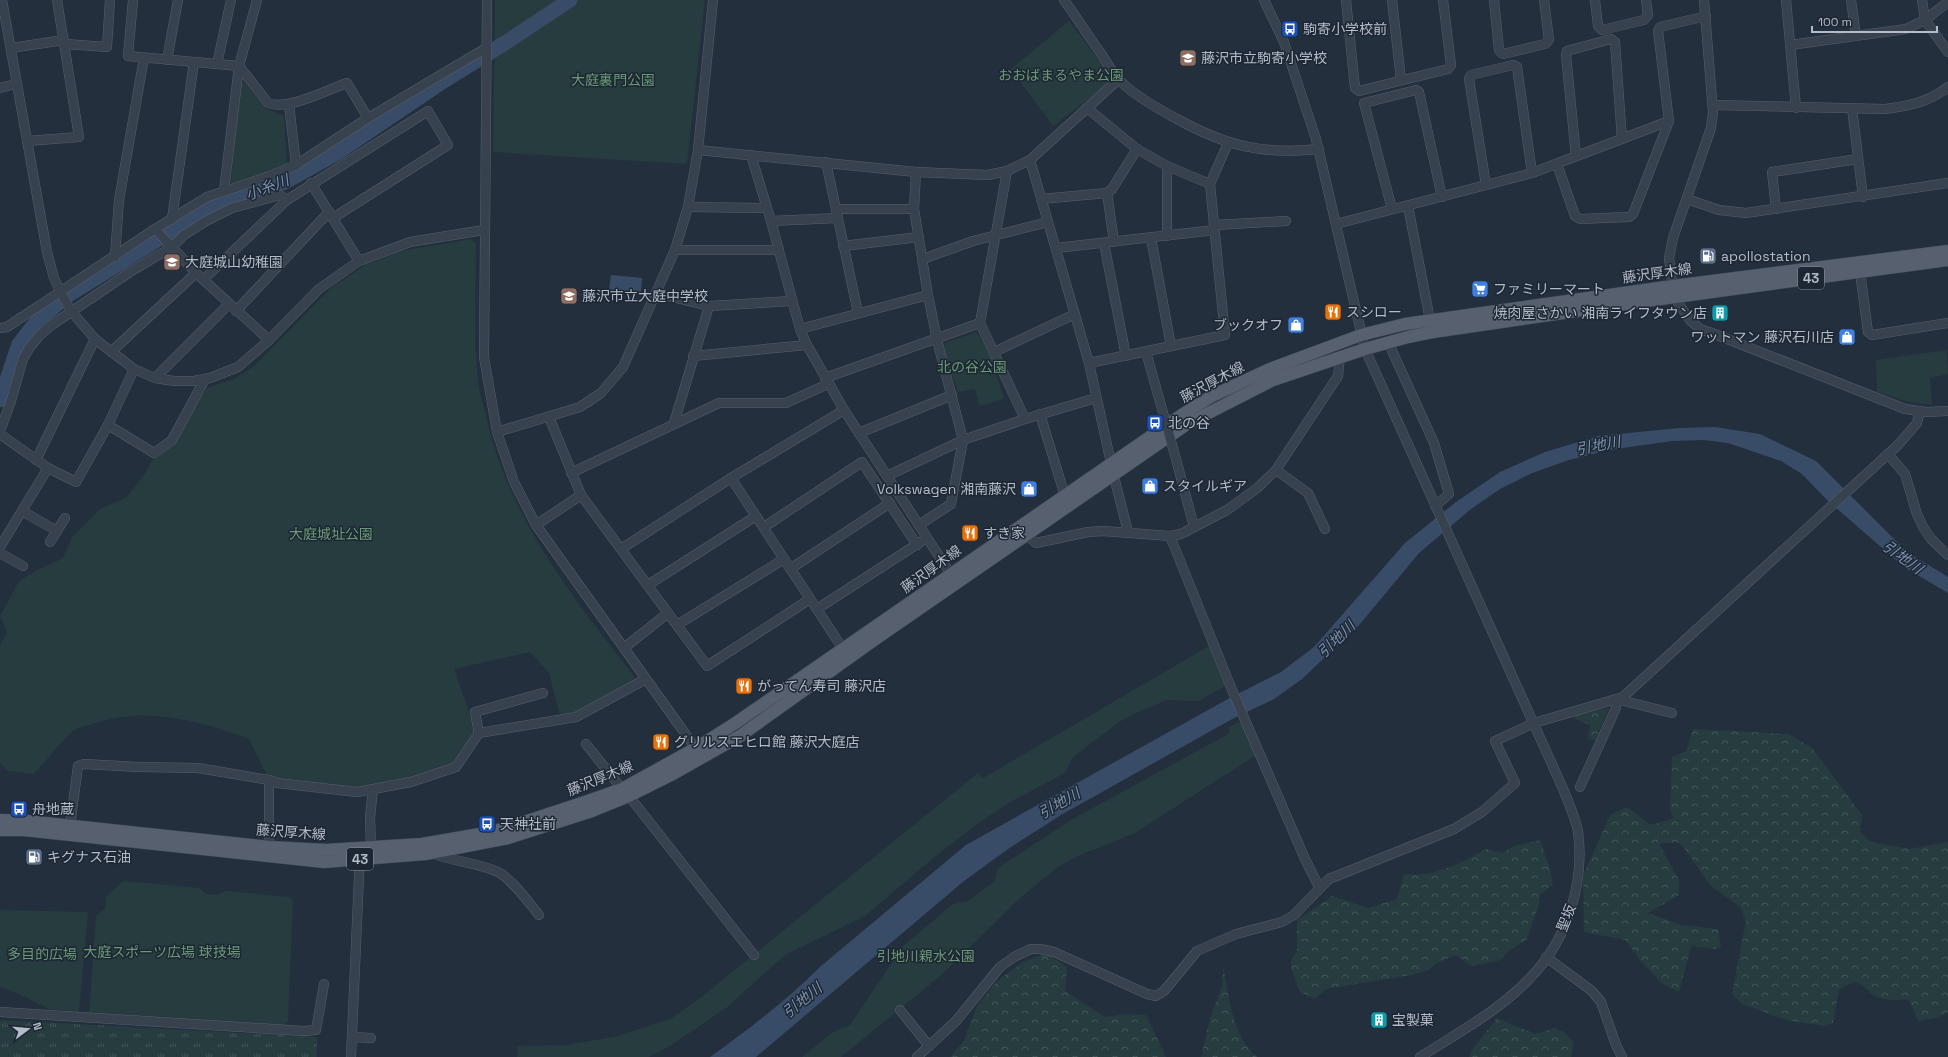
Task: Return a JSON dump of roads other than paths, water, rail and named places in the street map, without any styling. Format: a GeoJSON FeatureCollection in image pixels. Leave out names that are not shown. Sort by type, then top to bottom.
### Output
{"type":"FeatureCollection","features":[{"type":"Feature","properties":{"kind":"main road","name":"藤沢厚木線"},"geometry":{"type":"LineString","coordinates":[[699,753],[950,573],[1022,531],[1065,496],[1219,406],[1273,380],[1365,349],[1408,337],[1674,291],[1948,251]]}},
{"type":"Feature","properties":{"kind":"main road","name":"藤沢厚木線"},"geometry":{"type":"LineString","coordinates":[[0,820],[269,847],[364,852],[432,853],[508,838],[592,811],[699,753],[740,736],[1022,531],[1212,396],[1270,369],[1361,335],[1430,320],[1674,291],[1860,272],[1948,260]]}},
{"type":"Feature","properties":{"kind":"main road","name":"藤沢厚木線"},"geometry":{"type":"LineString","coordinates":[[0,830],[24,830],[324,862],[364,852],[422,844],[506,828],[625,792]]}},
{"type":"Feature","properties":{"kind":"street"},"geometry":{"type":"LineString","coordinates":[[2,0],[47,252],[54,278],[70,308],[95,339],[134,369],[155,378],[174,381],[205,379],[238,367],[269,340],[319,290],[359,261],[410,242],[484,230]]}},
{"type":"Feature","properties":{"kind":"street"},"geometry":{"type":"LineString","coordinates":[[27,141],[79,137],[57,0]]}},
{"type":"Feature","properties":{"kind":"street"},"geometry":{"type":"LineString","coordinates":[[11,48],[64,42],[106,47],[110,0]]}},
{"type":"Feature","properties":{"kind":"street"},"geometry":{"type":"LineString","coordinates":[[134,0],[128,56],[239,66],[268,103],[274,106],[289,104],[347,83],[368,118]]}},
{"type":"Feature","properties":{"kind":"street"},"geometry":{"type":"LineString","coordinates":[[167,60],[178,0]]}},
{"type":"Feature","properties":{"kind":"street"},"geometry":{"type":"LineString","coordinates":[[217,64],[230,0]]}},
{"type":"Feature","properties":{"kind":"street"},"geometry":{"type":"LineString","coordinates":[[224,191],[239,66],[257,0]]}},
{"type":"Feature","properties":{"kind":"street"},"geometry":{"type":"LineString","coordinates":[[487,0],[484,357],[497,432],[514,482],[536,526],[699,753]]}},
{"type":"Feature","properties":{"kind":"street"},"geometry":{"type":"LineString","coordinates":[[497,432],[580,407],[600,393],[613,381],[623,367],[675,250],[688,207],[698,150],[713,0]]}},
{"type":"Feature","properties":{"kind":"street"},"geometry":{"type":"LineString","coordinates":[[1064,0],[1119,79],[1166,114],[1198,131],[1228,143],[1257,150],[1298,151],[1319,149]]}},
{"type":"Feature","properties":{"kind":"street","name":"聖坂"},"geometry":{"type":"LineString","coordinates":[[1264,0],[1284,42],[1319,149],[1365,349],[1534,723],[1573,812],[1577,830],[1580,854],[1579,876],[1570,911],[1563,930],[1546,957],[1530,979],[1515,993],[1420,1057]]}},
{"type":"Feature","properties":{"kind":"street"},"geometry":{"type":"LineString","coordinates":[[1346,0],[1355,88],[1360,91],[1448,69],[1451,65],[1443,0]]}},
{"type":"Feature","properties":{"kind":"street"},"geometry":{"type":"LineString","coordinates":[[1392,0],[1401,80]]}},
{"type":"Feature","properties":{"kind":"street"},"geometry":{"type":"LineString","coordinates":[[1494,0],[1499,50],[1504,54],[1545,44],[1549,40],[1544,0]]}},
{"type":"Feature","properties":{"kind":"street"},"geometry":{"type":"LineString","coordinates":[[1595,0],[1598,26],[1602,30],[1644,20],[1648,15],[1646,0]]}},
{"type":"Feature","properties":{"kind":"street"},"geometry":{"type":"LineString","coordinates":[[1704,0],[1714,106],[1711,128],[1673,238],[1669,258],[1674,291],[1690,320],[1700,328],[1885,402],[1905,409],[1920,411],[1948,411]]}},
{"type":"Feature","properties":{"kind":"street"},"geometry":{"type":"LineString","coordinates":[[1786,0],[1796,108]]}},
{"type":"Feature","properties":{"kind":"street"},"geometry":{"type":"LineString","coordinates":[[1852,0],[1856,36]]}},
{"type":"Feature","properties":{"kind":"street"},"geometry":{"type":"LineString","coordinates":[[1922,0],[1925,20],[1948,52]]}},
{"type":"Feature","properties":{"kind":"street"},"geometry":{"type":"LineString","coordinates":[[1790,45],[1906,29],[1925,20],[1948,2]]}},
{"type":"Feature","properties":{"kind":"street"},"geometry":{"type":"LineString","coordinates":[[1557,164],[1575,216],[1580,219],[1629,217],[1633,214],[1669,121],[1658,31],[1660,27],[1706,16]]}},
{"type":"Feature","properties":{"kind":"street"},"geometry":{"type":"LineString","coordinates":[[1576,156],[1566,55],[1567,51],[1611,40],[1615,42],[1622,139]]}},
{"type":"Feature","properties":{"kind":"street"},"geometry":{"type":"LineString","coordinates":[[0,328],[7,327],[62,294],[115,257],[207,197],[267,177],[296,165],[368,118],[486,48]]}},
{"type":"Feature","properties":{"kind":"street"},"geometry":{"type":"LineString","coordinates":[[115,257],[119,200],[144,58]]}},
{"type":"Feature","properties":{"kind":"street"},"geometry":{"type":"LineString","coordinates":[[172,219],[194,62]]}},
{"type":"Feature","properties":{"kind":"street"},"geometry":{"type":"LineString","coordinates":[[1486,185],[1469,79],[1471,75],[1513,65],[1517,67],[1532,173]]}},
{"type":"Feature","properties":{"kind":"street"},"geometry":{"type":"LineString","coordinates":[[698,150],[916,172],[988,175],[1007,171],[1030,160],[1119,79]]}},
{"type":"Feature","properties":{"kind":"street"},"geometry":{"type":"LineString","coordinates":[[0,88],[16,84]]}},
{"type":"Feature","properties":{"kind":"street"},"geometry":{"type":"LineString","coordinates":[[1714,106],[1886,109],[1909,106],[1924,101],[1948,88]]}},
{"type":"Feature","properties":{"kind":"street"},"geometry":{"type":"LineString","coordinates":[[1392,209],[1364,103],[1416,90],[1419,92],[1442,197]]}},
{"type":"Feature","properties":{"kind":"street"},"geometry":{"type":"LineString","coordinates":[[289,104],[296,165]]}},
{"type":"Feature","properties":{"kind":"street"},"geometry":{"type":"LineString","coordinates":[[1087,108],[1136,149],[1167,166],[1210,184]]}},
{"type":"Feature","properties":{"kind":"street"},"geometry":{"type":"LineString","coordinates":[[1852,108],[1863,197]]}},
{"type":"Feature","properties":{"kind":"street"},"geometry":{"type":"LineString","coordinates":[[204,279],[287,200],[428,111],[448,145],[331,215],[236,311]]}},
{"type":"Feature","properties":{"kind":"street"},"geometry":{"type":"LineString","coordinates":[[1336,224],[1532,173],[1669,121]]}},
{"type":"Feature","properties":{"kind":"street"},"geometry":{"type":"LineString","coordinates":[[1089,363],[1225,335],[1210,184],[1228,143]]}},
{"type":"Feature","properties":{"kind":"street"},"geometry":{"type":"LineString","coordinates":[[1041,199],[1107,193],[1112,189],[1136,149]]}},
{"type":"Feature","properties":{"kind":"street"},"geometry":{"type":"LineString","coordinates":[[751,155],[779,250],[800,329],[806,345],[844,410],[950,573]]}},
{"type":"Feature","properties":{"kind":"street"},"geometry":{"type":"LineString","coordinates":[[1776,209],[1772,172],[1858,159]]}},
{"type":"Feature","properties":{"kind":"street"},"geometry":{"type":"LineString","coordinates":[[1030,160],[1089,363],[1128,532]]}},
{"type":"Feature","properties":{"kind":"street"},"geometry":{"type":"LineString","coordinates":[[826,162],[858,313]]}},
{"type":"Feature","properties":{"kind":"street"},"geometry":{"type":"LineString","coordinates":[[1167,166],[1167,236]]}},
{"type":"Feature","properties":{"kind":"street"},"geometry":{"type":"LineString","coordinates":[[1007,171],[980,323],[1025,419]]}},
{"type":"Feature","properties":{"kind":"street"},"geometry":{"type":"LineString","coordinates":[[916,172],[914,209],[928,295],[937,340],[963,440],[951,504],[919,525]]}},
{"type":"Feature","properties":{"kind":"street"},"geometry":{"type":"LineString","coordinates":[[1687,199],[1719,210],[1746,213],[1863,197],[1948,183]]}},
{"type":"Feature","properties":{"kind":"street"},"geometry":{"type":"LineString","coordinates":[[311,184],[359,261]]}},
{"type":"Feature","properties":{"kind":"street"},"geometry":{"type":"LineString","coordinates":[[1107,193],[1114,242]]}},
{"type":"Feature","properties":{"kind":"street"},"geometry":{"type":"LineString","coordinates":[[134,369],[108,425],[76,482],[48,468],[0,432],[12,402],[23,359],[39,336],[70,308],[130,272],[170,244],[219,213],[280,195],[287,200]]}},
{"type":"Feature","properties":{"kind":"street"},"geometry":{"type":"LineString","coordinates":[[1408,206],[1430,320]]}},
{"type":"Feature","properties":{"kind":"street"},"geometry":{"type":"LineString","coordinates":[[688,207],[767,208]]}},
{"type":"Feature","properties":{"kind":"street"},"geometry":{"type":"LineString","coordinates":[[771,222],[837,214],[914,209]]}},
{"type":"Feature","properties":{"kind":"street"},"geometry":{"type":"LineString","coordinates":[[1056,248],[1167,236],[1215,228],[1286,221]]}},
{"type":"Feature","properties":{"kind":"street"},"geometry":{"type":"LineString","coordinates":[[923,259],[973,241],[1048,222]]}},
{"type":"Feature","properties":{"kind":"street"},"geometry":{"type":"LineString","coordinates":[[157,231],[196,273],[204,279],[228,304],[269,340]]}},
{"type":"Feature","properties":{"kind":"street"},"geometry":{"type":"LineString","coordinates":[[844,246],[919,237]]}},
{"type":"Feature","properties":{"kind":"street"},"geometry":{"type":"LineString","coordinates":[[1151,238],[1171,346]]}},
{"type":"Feature","properties":{"kind":"street"},"geometry":{"type":"LineString","coordinates":[[1104,243],[1126,356]]}},
{"type":"Feature","properties":{"kind":"street"},"geometry":{"type":"LineString","coordinates":[[675,250],[779,250]]}},
{"type":"Feature","properties":{"kind":"street"},"geometry":{"type":"LineString","coordinates":[[1860,272],[1868,332],[1872,335],[1948,323]]}},
{"type":"Feature","properties":{"kind":"street"},"geometry":{"type":"LineString","coordinates":[[112,352],[196,273]]}},
{"type":"Feature","properties":{"kind":"street"},"geometry":{"type":"LineString","coordinates":[[656,293],[709,306],[792,301]]}},
{"type":"Feature","properties":{"kind":"street"},"geometry":{"type":"LineString","coordinates":[[800,329],[928,295]]}},
{"type":"Feature","properties":{"kind":"street"},"geometry":{"type":"LineString","coordinates":[[155,378],[228,304]]}},
{"type":"Feature","properties":{"kind":"street"},"geometry":{"type":"LineString","coordinates":[[674,423],[709,306]]}},
{"type":"Feature","properties":{"kind":"street"},"geometry":{"type":"LineString","coordinates":[[994,352],[1075,314]]}},
{"type":"Feature","properties":{"kind":"street"},"geometry":{"type":"LineString","coordinates":[[571,473],[719,402],[786,403],[827,381],[980,323]]}},
{"type":"Feature","properties":{"kind":"street"},"geometry":{"type":"LineString","coordinates":[[36,460],[95,339]]}},
{"type":"Feature","properties":{"kind":"street"},"geometry":{"type":"LineString","coordinates":[[1388,342],[1434,444],[1449,494],[1437,508]]}},
{"type":"Feature","properties":{"kind":"street"},"geometry":{"type":"LineString","coordinates":[[693,356],[806,345]]}},
{"type":"Feature","properties":{"kind":"street"},"geometry":{"type":"LineString","coordinates":[[1146,352],[1194,527]]}},
{"type":"Feature","properties":{"kind":"street"},"geometry":{"type":"LineString","coordinates":[[1022,531],[1036,543],[1088,532],[1128,532],[1170,536],[1181,534],[1226,510],[1245,497],[1276,470],[1338,376],[1340,357]]}},
{"type":"Feature","properties":{"kind":"street"},"geometry":{"type":"LineString","coordinates":[[108,425],[154,453],[172,440],[205,379]]}},
{"type":"Feature","properties":{"kind":"street"},"geometry":{"type":"LineString","coordinates":[[859,433],[952,395]]}},
{"type":"Feature","properties":{"kind":"street"},"geometry":{"type":"LineString","coordinates":[[887,476],[963,440],[1040,414],[1096,398]]}},
{"type":"Feature","properties":{"kind":"street"},"geometry":{"type":"LineString","coordinates":[[621,549],[731,478],[844,410]]}},
{"type":"Feature","properties":{"kind":"street"},"geometry":{"type":"LineString","coordinates":[[917,1057],[963,1013],[1000,967],[1025,951],[1040,949],[1054,952],[1147,994],[1156,996],[1164,991],[1174,981],[1197,951],[1236,934],[1282,922],[1294,915],[1329,879],[1442,835],[1469,821],[1482,812],[1515,783],[1496,741],[1534,723],[1625,695],[1898,445],[1917,423],[1920,411]]}},
{"type":"Feature","properties":{"kind":"street"},"geometry":{"type":"LineString","coordinates":[[1040,414],[1065,496]]}},
{"type":"Feature","properties":{"kind":"street"},"geometry":{"type":"LineString","coordinates":[[549,417],[581,495],[707,666],[810,599]]}},
{"type":"Feature","properties":{"kind":"street"},"geometry":{"type":"LineString","coordinates":[[1888,454],[1905,474],[1917,514],[1923,527],[1931,539],[1948,555]]}},
{"type":"Feature","properties":{"kind":"street"},"geometry":{"type":"LineString","coordinates":[[764,528],[862,462],[917,545]]}},
{"type":"Feature","properties":{"kind":"street"},"geometry":{"type":"LineString","coordinates":[[0,547],[48,468]]}},
{"type":"Feature","properties":{"kind":"street"},"geometry":{"type":"LineString","coordinates":[[1276,470],[1308,493],[1325,529]]}},
{"type":"Feature","properties":{"kind":"street"},"geometry":{"type":"LineString","coordinates":[[731,478],[843,649]]}},
{"type":"Feature","properties":{"kind":"street"},"geometry":{"type":"LineString","coordinates":[[536,526],[581,495]]}},
{"type":"Feature","properties":{"kind":"street"},"geometry":{"type":"LineString","coordinates":[[790,569],[890,503]]}},
{"type":"Feature","properties":{"kind":"street"},"geometry":{"type":"LineString","coordinates":[[22,511],[57,531]]}},
{"type":"Feature","properties":{"kind":"street"},"geometry":{"type":"LineString","coordinates":[[648,585],[756,516]]}},
{"type":"Feature","properties":{"kind":"street"},"geometry":{"type":"LineString","coordinates":[[50,542],[65,518]]}},
{"type":"Feature","properties":{"kind":"street"},"geometry":{"type":"LineString","coordinates":[[1170,536],[1232,690],[1305,859],[1320,887]]}},
{"type":"Feature","properties":{"kind":"street"},"geometry":{"type":"LineString","coordinates":[[817,609],[927,538]]}},
{"type":"Feature","properties":{"kind":"street"},"geometry":{"type":"LineString","coordinates":[[0,553],[23,566]]}},
{"type":"Feature","properties":{"kind":"street"},"geometry":{"type":"LineString","coordinates":[[677,625],[784,559]]}},
{"type":"Feature","properties":{"kind":"street"},"geometry":{"type":"LineString","coordinates":[[624,648],[668,613]]}},
{"type":"Feature","properties":{"kind":"street"},"geometry":{"type":"LineString","coordinates":[[479,733],[576,718],[646,679]]}},
{"type":"Feature","properties":{"kind":"street"},"geometry":{"type":"LineString","coordinates":[[70,826],[78,766],[84,764],[198,768],[269,780],[277,783],[357,792],[373,790],[411,782],[456,767],[479,733],[475,712],[543,693]]}},
{"type":"Feature","properties":{"kind":"street"},"geometry":{"type":"LineString","coordinates":[[1616,699],[1672,713]]}},
{"type":"Feature","properties":{"kind":"street"},"geometry":{"type":"LineString","coordinates":[[1580,787],[1616,708],[1616,699]]}},
{"type":"Feature","properties":{"kind":"street"},"geometry":{"type":"LineString","coordinates":[[586,744],[754,954]]}},
{"type":"Feature","properties":{"kind":"street"},"geometry":{"type":"LineString","coordinates":[[269,780],[269,847]]}},
{"type":"Feature","properties":{"kind":"street"},"geometry":{"type":"LineString","coordinates":[[351,1057],[364,852],[373,790]]}},
{"type":"Feature","properties":{"kind":"street"},"geometry":{"type":"LineString","coordinates":[[432,853],[446,859],[499,872],[511,882],[539,914]]}},
{"type":"Feature","properties":{"kind":"street"},"geometry":{"type":"LineString","coordinates":[[1546,957],[1592,991],[1602,1002],[1616,1045],[1622,1057]]}},
{"type":"Feature","properties":{"kind":"street"},"geometry":{"type":"LineString","coordinates":[[0,1012],[304,1031],[316,1030],[324,984]]}},
{"type":"Feature","properties":{"kind":"street"},"geometry":{"type":"LineString","coordinates":[[900,1010],[930,1046]]}},
{"type":"Feature","properties":{"kind":"street"},"geometry":{"type":"LineString","coordinates":[[352,1037],[372,1038]]}},
{"type":"Feature","properties":{"kind":"water"},"geometry":{"type":"Polygon","coordinates":[[[611,275],[642,278],[641,293],[609,290],[611,275]]]}},
{"type":"Feature","properties":{"kind":"water","name":"引地川"},"geometry":{"type":"Polygon","coordinates":[[[1715,427],[1760,434],[1816,461],[1907,552],[1948,577],[1948,593],[1904,567],[1827,500],[1802,474],[1781,461],[1728,443],[1704,440],[1672,441],[1609,450],[1569,460],[1532,473],[1500,489],[1471,509],[1419,553],[1360,624],[1302,679],[1274,699],[1234,718],[1061,815],[1008,849],[964,881],[756,1057],[710,1057],[781,1002],[821,966],[966,845],[1226,700],[1281,672],[1314,647],[1405,543],[1456,502],[1500,472],[1545,452],[1598,436],[1679,428],[1715,427]]]}},
{"type":"Feature","properties":{"kind":"waterway","name":"小糸川"},"geometry":{"type":"LineString","coordinates":[[0,400],[19,344],[37,321],[67,296],[217,203],[285,182],[337,153],[445,80],[570,0]]}},
{"type":"Feature","properties":{"kind":"place","name":"駒寄小学校前"},"geometry":{"type":"Point","coordinates":[1290,29]}},
{"type":"Feature","properties":{"kind":"place","name":"藤沢市立駒寄小学校"},"geometry":{"type":"Point","coordinates":[1188,58]}},
{"type":"Feature","properties":{"kind":"place","name":"apollostation"},"geometry":{"type":"Point","coordinates":[1708,256]}},
{"type":"Feature","properties":{"kind":"place","name":"大庭城山幼稚園"},"geometry":{"type":"Point","coordinates":[172,262]}},
{"type":"Feature","properties":{"kind":"place","name":"ファミリーマート"},"geometry":{"type":"Point","coordinates":[1480,289]}},
{"type":"Feature","properties":{"kind":"place","name":"藤沢市立大庭中学校"},"geometry":{"type":"Point","coordinates":[569,296]}},
{"type":"Feature","properties":{"kind":"place","name":"スシロー"},"geometry":{"type":"Point","coordinates":[1333,312]}},
{"type":"Feature","properties":{"kind":"place","name":"焼肉屋さかい 湘南ライフタウン店"},"geometry":{"type":"Point","coordinates":[1720,313]}},
{"type":"Feature","properties":{"kind":"place","name":"ブックオフ"},"geometry":{"type":"Point","coordinates":[1296,325]}},
{"type":"Feature","properties":{"kind":"place","name":"ワットマン 藤沢石川店"},"geometry":{"type":"Point","coordinates":[1847,337]}},
{"type":"Feature","properties":{"kind":"place","name":"北の谷"},"geometry":{"type":"Point","coordinates":[1155,423]}},
{"type":"Feature","properties":{"kind":"place","name":"スタイルギア"},"geometry":{"type":"Point","coordinates":[1150,486]}},
{"type":"Feature","properties":{"kind":"place","name":"Volkswagen 湘南藤沢"},"geometry":{"type":"Point","coordinates":[1029,489]}},
{"type":"Feature","properties":{"kind":"place","name":"すき家"},"geometry":{"type":"Point","coordinates":[970,533]}},
{"type":"Feature","properties":{"kind":"place","name":"がってん寿司 藤沢店"},"geometry":{"type":"Point","coordinates":[744,686]}},
{"type":"Feature","properties":{"kind":"place","name":"グリルスエヒロ館 藤沢大庭店"},"geometry":{"type":"Point","coordinates":[661,742]}},
{"type":"Feature","properties":{"kind":"place","name":"舟地蔵"},"geometry":{"type":"Point","coordinates":[19,809]}},
{"type":"Feature","properties":{"kind":"place","name":"天神社前"},"geometry":{"type":"Point","coordinates":[487,824]}},
{"type":"Feature","properties":{"kind":"place","name":"キグナス石油"},"geometry":{"type":"Point","coordinates":[34,857]}},
{"type":"Feature","properties":{"kind":"place","name":"宝製菓"},"geometry":{"type":"Point","coordinates":[1379,1020]}},
{"type":"Feature","properties":{"kind":"park label","name":"おおばまるやま公園"},"geometry":{"type":"Point","coordinates":[1061,75]}},
{"type":"Feature","properties":{"kind":"park label","name":"大庭裏門公園"},"geometry":{"type":"Point","coordinates":[613,80]}},
{"type":"Feature","properties":{"kind":"park label","name":"北の谷公園"},"geometry":{"type":"Point","coordinates":[972,367]}},
{"type":"Feature","properties":{"kind":"park label","name":"大庭城址公園"},"geometry":{"type":"Point","coordinates":[331,534]}},
{"type":"Feature","properties":{"kind":"park label","name":"大庭スポーツ広場 球技場"},"geometry":{"type":"Point","coordinates":[162,952]}},
{"type":"Feature","properties":{"kind":"park label","name":"多目的広場"},"geometry":{"type":"Point","coordinates":[42,954]}},
{"type":"Feature","properties":{"kind":"park label","name":"引地川親水公園"},"geometry":{"type":"Point","coordinates":[926,956]}}]}
